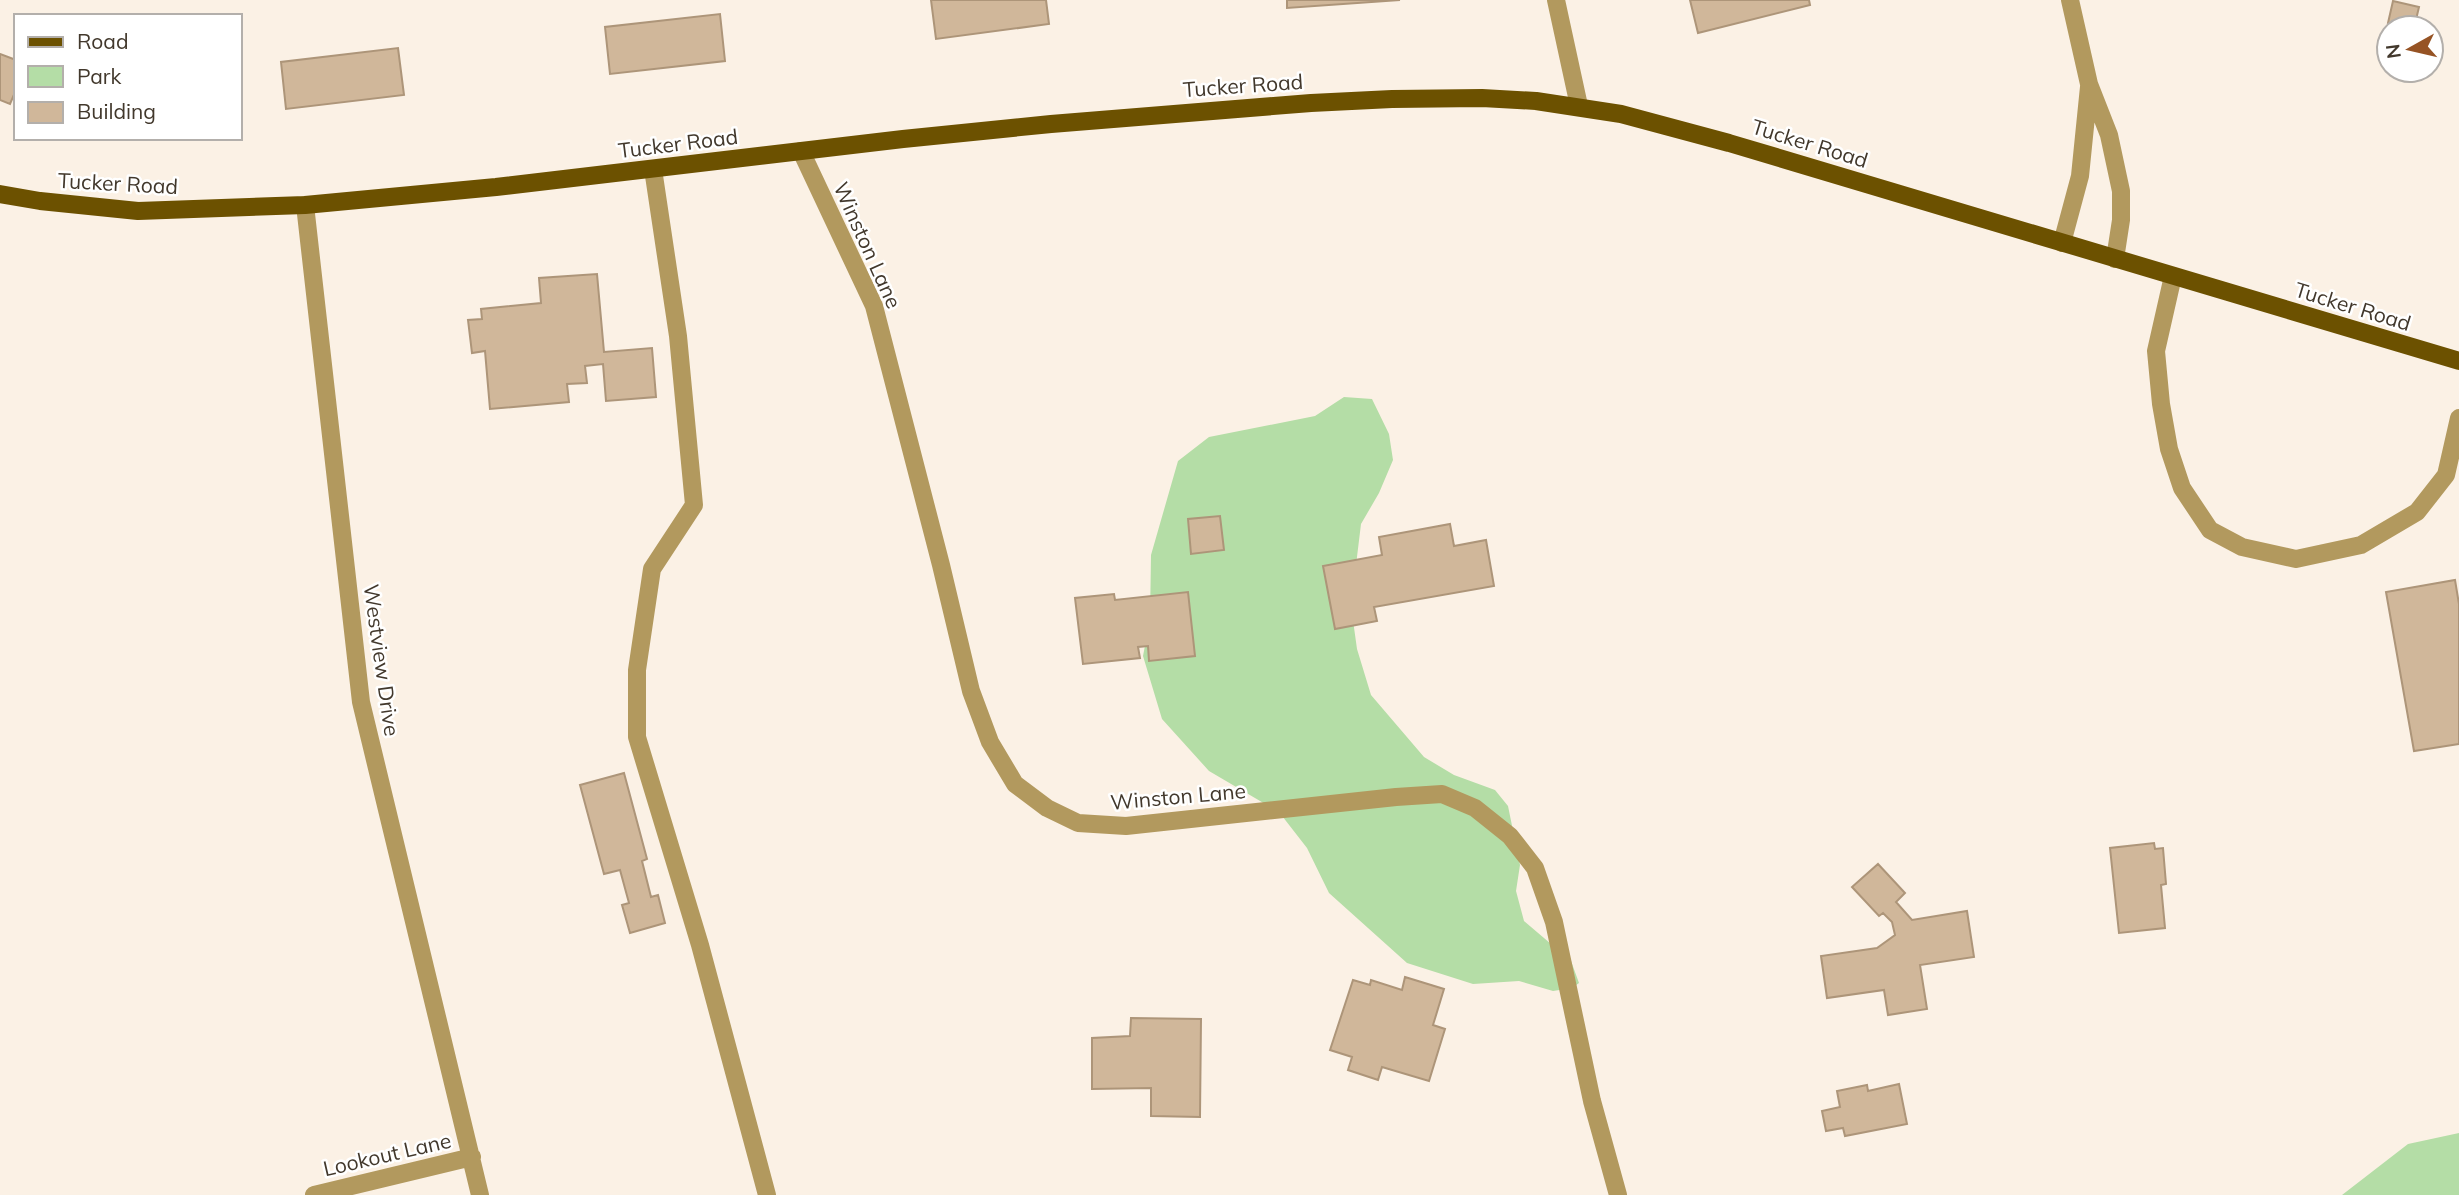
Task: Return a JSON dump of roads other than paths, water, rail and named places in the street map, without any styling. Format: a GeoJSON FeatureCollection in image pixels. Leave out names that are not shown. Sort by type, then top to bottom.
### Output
{"type":"FeatureCollection","features":[{"type":"Feature","properties":{"kind":"main road","name":"Tucker Road"},"geometry":{"type":"LineString","coordinates":[[0,194],[138,211],[305,205],[653,169],[1024,126],[1311,103],[1482,97],[1579,106],[1621,114],[1729,143],[2459,361]]}},
{"type":"Feature","properties":{"kind":"street"},"geometry":{"type":"LineString","coordinates":[[1556,0],[1579,106]]}},
{"type":"Feature","properties":{"kind":"street"},"geometry":{"type":"LineString","coordinates":[[2070,0],[2089,84],[2109,135],[2121,191],[2121,220],[2115,258]]}},
{"type":"Feature","properties":{"kind":"street"},"geometry":{"type":"LineString","coordinates":[[2062,243],[2080,176],[2089,84]]}},
{"type":"Feature","properties":{"kind":"street","name":"Winston Lane"},"geometry":{"type":"LineString","coordinates":[[800,151],[874,306],[971,691],[990,742],[1015,784],[1047,808],[1078,823],[1126,826],[1442,794],[1475,808],[1510,836],[1535,868],[1554,922],[1592,1101],[1618,1195]]}},
{"type":"Feature","properties":{"kind":"street"},"geometry":{"type":"LineString","coordinates":[[653,169],[678,336],[694,505],[652,569],[637,670],[637,737],[700,945],[767,1195]]}},
{"type":"Feature","properties":{"kind":"street","name":"Westview Drive"},"geometry":{"type":"LineString","coordinates":[[305,205],[361,702],[481,1195]]}},
{"type":"Feature","properties":{"kind":"street"},"geometry":{"type":"LineString","coordinates":[[2173,276],[2156,351],[2169,449],[2182,488],[2210,530],[2242,547],[2296,559],[2361,545],[2406,519],[2417,512],[2446,475],[2459,418]]}},
{"type":"Feature","properties":{"kind":"street","name":"Lookout Lane"},"geometry":{"type":"LineString","coordinates":[[314,1195],[471,1157]]}}]}
